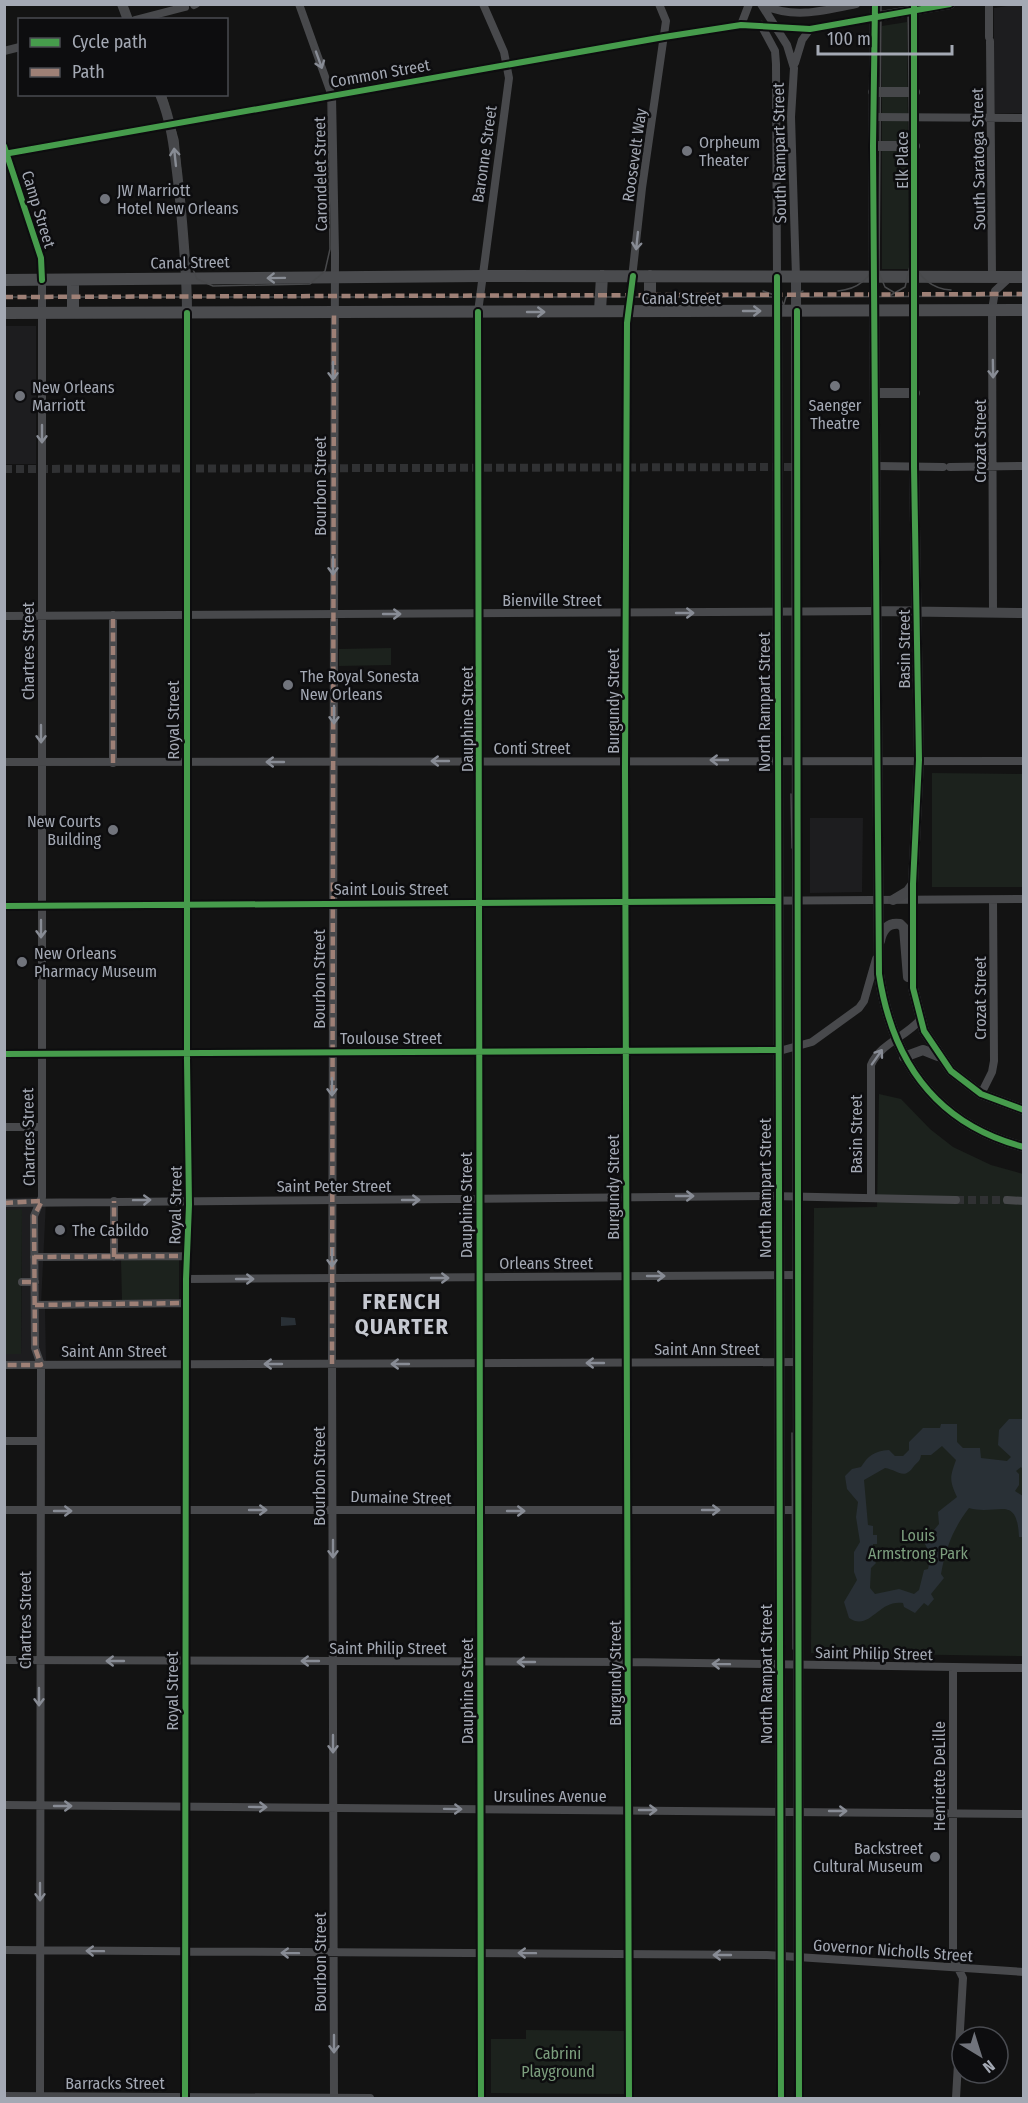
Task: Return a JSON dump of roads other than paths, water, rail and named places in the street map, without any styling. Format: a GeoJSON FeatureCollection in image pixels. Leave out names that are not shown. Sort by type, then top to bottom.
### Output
{"type":"FeatureCollection","features":[{"type":"Feature","properties":{"kind":"main road","name":"Elk Place"},"geometry":{"type":"LineString","coordinates":[[874,278],[875,4]]}},
{"type":"Feature","properties":{"kind":"main road"},"geometry":{"type":"LineString","coordinates":[[875,17],[914,7],[950,4]]}},
{"type":"Feature","properties":{"kind":"main road","name":"Elk Place"},"geometry":{"type":"LineString","coordinates":[[914,7],[915,310]]}},
{"type":"Feature","properties":{"kind":"main road"},"geometry":{"type":"LineString","coordinates":[[873,92],[915,92]]}},
{"type":"Feature","properties":{"kind":"main road"},"geometry":{"type":"LineString","coordinates":[[161,96],[171,125],[187,279],[187,313]]}},
{"type":"Feature","properties":{"kind":"main road"},"geometry":{"type":"LineString","coordinates":[[873,146],[915,146]]}},
{"type":"Feature","properties":{"kind":"main road","name":"Canal Street"},"geometry":{"type":"LineString","coordinates":[[4,280],[481,276],[1017,277]]}},
{"type":"Feature","properties":{"kind":"main road"},"geometry":{"type":"LineString","coordinates":[[600,311],[602,276]]}},
{"type":"Feature","properties":{"kind":"main road"},"geometry":{"type":"LineString","coordinates":[[650,276],[650,311]]}},
{"type":"Feature","properties":{"kind":"main road","name":"South Rampart Street"},"geometry":{"type":"LineString","coordinates":[[796,277],[797,311]]}},
{"type":"Feature","properties":{"kind":"main road","name":"North Rampart Street"},"geometry":{"type":"LineString","coordinates":[[777,278],[781,2098]]}},
{"type":"Feature","properties":{"kind":"main road","name":"Basin Street"},"geometry":{"type":"LineString","coordinates":[[874,278],[877,466],[878,955],[884,1007],[904,1057],[931,1094],[956,1115],[991,1135],[1023,1147]]}},
{"type":"Feature","properties":{"kind":"main road"},"geometry":{"type":"LineString","coordinates":[[73,280],[73,313]]}},
{"type":"Feature","properties":{"kind":"main road","name":"Basin Street"},"geometry":{"type":"LineString","coordinates":[[914,993],[913,884],[919,760],[914,467],[915,310]]}},
{"type":"Feature","properties":{"kind":"main road","name":"Canal Street"},"geometry":{"type":"LineString","coordinates":[[4,313],[1023,310]]}},
{"type":"Feature","properties":{"kind":"main road","name":"North Rampart Street"},"geometry":{"type":"LineString","coordinates":[[797,311],[796,1048],[799,1811],[797,1957],[799,2098]]}},
{"type":"Feature","properties":{"kind":"main road"},"geometry":{"type":"LineString","coordinates":[[876,393],[915,393]]}},
{"type":"Feature","properties":{"kind":"main road","name":"Bienville Street"},"geometry":{"type":"LineString","coordinates":[[877,611],[1023,613]]}},
{"type":"Feature","properties":{"kind":"main road"},"geometry":{"type":"LineString","coordinates":[[893,900],[908,891],[913,884]]}},
{"type":"Feature","properties":{"kind":"main road"},"geometry":{"type":"LineString","coordinates":[[878,955],[882,932],[891,925],[900,924],[907,934],[905,963],[920,1020],[940,1058],[959,1078],[981,1094],[1023,1110]]}},
{"type":"Feature","properties":{"kind":"main road"},"geometry":{"type":"LineString","coordinates":[[904,1057],[923,1050],[940,1058]]}},
{"type":"Feature","properties":{"kind":"street","name":"Carondelet Street"},"geometry":{"type":"LineString","coordinates":[[299,4],[332,96],[335,277]]}},
{"type":"Feature","properties":{"kind":"street","name":"Baronne Street"},"geometry":{"type":"LineString","coordinates":[[478,312],[509,78],[507,64],[483,4]]}},
{"type":"Feature","properties":{"kind":"street","name":"Roosevelt Way"},"geometry":{"type":"LineString","coordinates":[[633,276],[642,188],[666,21],[659,4]]}},
{"type":"Feature","properties":{"kind":"street"},"geometry":{"type":"LineString","coordinates":[[741,25],[749,4]]}},
{"type":"Feature","properties":{"kind":"street"},"geometry":{"type":"LineString","coordinates":[[761,5],[779,12],[807,14],[856,4]]}},
{"type":"Feature","properties":{"kind":"street","name":"South Saratoga Street"},"geometry":{"type":"LineString","coordinates":[[989,4],[992,276]]}},
{"type":"Feature","properties":{"kind":"street","name":"South Rampart Street"},"geometry":{"type":"LineString","coordinates":[[761,5],[792,57],[794,68],[791,117],[796,277]]}},
{"type":"Feature","properties":{"kind":"street"},"geometry":{"type":"LineString","coordinates":[[143,18],[192,6]]}},
{"type":"Feature","properties":{"kind":"street","name":"Common Street"},"geometry":{"type":"LineString","coordinates":[[6,151],[171,125],[507,64],[741,25],[761,24],[810,29],[875,17]]}},
{"type":"Feature","properties":{"kind":"street","name":"South Rampart Street"},"geometry":{"type":"LineString","coordinates":[[761,24],[775,51],[776,64],[777,278]]}},
{"type":"Feature","properties":{"kind":"street"},"geometry":{"type":"LineString","coordinates":[[794,68],[802,40],[810,29]]}},
{"type":"Feature","properties":{"kind":"street"},"geometry":{"type":"LineString","coordinates":[[873,117],[1023,118]]}},
{"type":"Feature","properties":{"kind":"street","name":"Camp Street"},"geometry":{"type":"LineString","coordinates":[[6,151],[41,258],[42,280]]}},
{"type":"Feature","properties":{"kind":"street","name":"Burgundy Street"},"geometry":{"type":"LineString","coordinates":[[629,2098],[626,902],[629,311],[633,276]]}},
{"type":"Feature","properties":{"kind":"street","name":"Bourbon Street"},"geometry":{"type":"LineString","coordinates":[[334,2098],[332,903],[335,277]]}},
{"type":"Feature","properties":{"kind":"street","name":"Crozat Street"},"geometry":{"type":"LineString","coordinates":[[993,613],[992,310],[995,291],[1017,277]]}},
{"type":"Feature","properties":{"kind":"street","name":"Chartres Street"},"geometry":{"type":"LineString","coordinates":[[40,2098],[39,1441],[38,1365],[35,1348],[34,1216],[38,1202],[41,1127],[42,280]]}},
{"type":"Feature","properties":{"kind":"street","name":"Dauphine Street"},"geometry":{"type":"LineString","coordinates":[[478,312],[481,2098]]}},
{"type":"Feature","properties":{"kind":"street","name":"Royal Street"},"geometry":{"type":"LineString","coordinates":[[185,2098],[186,1279],[189,1200],[187,313]]}},
{"type":"Feature","properties":{"kind":"street"},"geometry":{"type":"LineString","coordinates":[[877,466],[1023,466]]}},
{"type":"Feature","properties":{"kind":"street","name":"Bienville Street"},"geometry":{"type":"LineString","coordinates":[[4,616],[877,611]]}},
{"type":"Feature","properties":{"kind":"street"},"geometry":{"type":"LineString","coordinates":[[113,615],[113,763]]}},
{"type":"Feature","properties":{"kind":"street","name":"Conti Street"},"geometry":{"type":"LineString","coordinates":[[4,762],[1023,761]]}},
{"type":"Feature","properties":{"kind":"street","name":"Saint Louis Street"},"geometry":{"type":"LineString","coordinates":[[4,906],[1023,899]]}},
{"type":"Feature","properties":{"kind":"street","name":"Crozat Street"},"geometry":{"type":"LineString","coordinates":[[981,1094],[992,1072],[994,1061],[993,900]]}},
{"type":"Feature","properties":{"kind":"street","name":"Toulouse Street"},"geometry":{"type":"LineString","coordinates":[[4,1054],[778,1050],[796,1048],[820,1038],[859,1008],[864,1001],[878,955]]}},
{"type":"Feature","properties":{"kind":"street","name":"Basin Street"},"geometry":{"type":"LineString","coordinates":[[871,1198],[871,1065],[875,1056],[920,1020]]}},
{"type":"Feature","properties":{"kind":"street"},"geometry":{"type":"LineString","coordinates":[[4,1127],[41,1127]]}},
{"type":"Feature","properties":{"kind":"street","name":"Saint Peter Street"},"geometry":{"type":"LineString","coordinates":[[4,1203],[626,1196],[797,1196],[956,1200]]}},
{"type":"Feature","properties":{"kind":"street"},"geometry":{"type":"LineString","coordinates":[[1007,1200],[1023,1201]]}},
{"type":"Feature","properties":{"kind":"street"},"geometry":{"type":"LineString","coordinates":[[114,1201],[114,1257]]}},
{"type":"Feature","properties":{"kind":"street"},"geometry":{"type":"LineString","coordinates":[[34,1257],[187,1256]]}},
{"type":"Feature","properties":{"kind":"street","name":"Orleans Street"},"geometry":{"type":"LineString","coordinates":[[186,1279],[797,1275]]}},
{"type":"Feature","properties":{"kind":"street"},"geometry":{"type":"LineString","coordinates":[[22,1282],[34,1282]]}},
{"type":"Feature","properties":{"kind":"street"},"geometry":{"type":"LineString","coordinates":[[35,1305],[186,1303]]}},
{"type":"Feature","properties":{"kind":"street","name":"Saint Ann Street"},"geometry":{"type":"LineString","coordinates":[[4,1365],[797,1362]]}},
{"type":"Feature","properties":{"kind":"street"},"geometry":{"type":"LineString","coordinates":[[4,1442],[39,1441]]}},
{"type":"Feature","properties":{"kind":"street","name":"Dumaine Street"},"geometry":{"type":"LineString","coordinates":[[4,1510],[798,1510]]}},
{"type":"Feature","properties":{"kind":"street","name":"Saint Philip Street"},"geometry":{"type":"LineString","coordinates":[[4,1660],[628,1662],[1023,1668]]}},
{"type":"Feature","properties":{"kind":"street","name":"Henriette DeLille"},"geometry":{"type":"LineString","coordinates":[[953,1668],[953,1958],[963,1978],[956,2098]]}},
{"type":"Feature","properties":{"kind":"street","name":"Ursulines Avenue"},"geometry":{"type":"LineString","coordinates":[[4,1805],[1023,1814]]}},
{"type":"Feature","properties":{"kind":"street","name":"Governor Nicholls Street"},"geometry":{"type":"LineString","coordinates":[[4,1950],[780,1956],[1023,1972]]}},
{"type":"Feature","properties":{"kind":"street","name":"Barracks Street"},"geometry":{"type":"LineString","coordinates":[[4,2096],[40,2098],[370,2098]]}},
{"type":"Feature","properties":{"kind":"tunnel"},"geometry":{"type":"LineString","coordinates":[[4,469],[795,467]]}},
{"type":"Feature","properties":{"kind":"tunnel"},"geometry":{"type":"LineString","coordinates":[[956,1200],[1007,1200]]}},
{"type":"Feature","properties":{"kind":"tram line"},"geometry":{"type":"LineString","coordinates":[[125,4],[131,18]]}},
{"type":"Feature","properties":{"kind":"tram line"},"geometry":{"type":"LineString","coordinates":[[166,96],[178,140],[188,257],[197,279],[213,286],[310,284],[325,271],[330,249],[328,96],[324,77],[299,4]]}},
{"type":"Feature","properties":{"kind":"tram line"},"geometry":{"type":"LineString","coordinates":[[881,4],[879,273],[885,287],[900,296]]}},
{"type":"Feature","properties":{"kind":"tram line"},"geometry":{"type":"LineString","coordinates":[[891,295],[905,287],[911,262],[908,4]]}},
{"type":"Feature","properties":{"kind":"tram line"},"geometry":{"type":"LineString","coordinates":[[912,259],[918,271],[927,281],[951,290]]}},
{"type":"Feature","properties":{"kind":"tram line"},"geometry":{"type":"LineString","coordinates":[[838,291],[852,288],[863,282],[877,260]]}},
{"type":"Feature","properties":{"kind":"tram line"},"geometry":{"type":"LineString","coordinates":[[763,291],[780,297],[785,308]]}},
{"type":"Feature","properties":{"kind":"tram line"},"geometry":{"type":"LineString","coordinates":[[785,2098],[780,317],[786,297],[803,291]]}},
{"type":"Feature","properties":{"kind":"tram line"},"geometry":{"type":"LineString","coordinates":[[793,297],[1024,296]]}},
{"type":"Feature","properties":{"kind":"tram line"},"geometry":{"type":"LineString","coordinates":[[4,297],[772,297]]}},
{"type":"Feature","properties":{"kind":"tram line"},"geometry":{"type":"LineString","coordinates":[[791,794],[792,848]]}},
{"type":"Feature","properties":{"kind":"tram line"},"geometry":{"type":"LineString","coordinates":[[792,1433],[793,1649]]}},
{"type":"Feature","properties":{"kind":"place","name":"Orpheum Theater"},"geometry":{"type":"Point","coordinates":[687,151]}},
{"type":"Feature","properties":{"kind":"place","name":"JW Marriott Hotel New Orleans"},"geometry":{"type":"Point","coordinates":[105,199]}},
{"type":"Feature","properties":{"kind":"place","name":"Saenger Theatre"},"geometry":{"type":"Point","coordinates":[835,386]}},
{"type":"Feature","properties":{"kind":"place","name":"New Orleans Marriott"},"geometry":{"type":"Point","coordinates":[20,396]}},
{"type":"Feature","properties":{"kind":"place","name":"The Royal Sonesta New Orleans"},"geometry":{"type":"Point","coordinates":[288,685]}},
{"type":"Feature","properties":{"kind":"place","name":"New Courts Building"},"geometry":{"type":"Point","coordinates":[113,830]}},
{"type":"Feature","properties":{"kind":"place","name":"New Orleans Pharmacy Museum"},"geometry":{"type":"Point","coordinates":[22,962]}},
{"type":"Feature","properties":{"kind":"place","name":"The Cabildo"},"geometry":{"type":"Point","coordinates":[60,1230]}},
{"type":"Feature","properties":{"kind":"place","name":"Backstreet Cultural Museum"},"geometry":{"type":"Point","coordinates":[935,1857]}},
{"type":"Feature","properties":{"kind":"district","name":"FRENCH QUARTER"},"geometry":{"type":"Point","coordinates":[402,1314]}},
{"type":"Feature","properties":{"kind":"park label","name":"Louis Armstrong Park"},"geometry":{"type":"Point","coordinates":[918,1544]}},
{"type":"Feature","properties":{"kind":"park label","name":"Cabrini Playground"},"geometry":{"type":"Point","coordinates":[558,2062]}}]}
